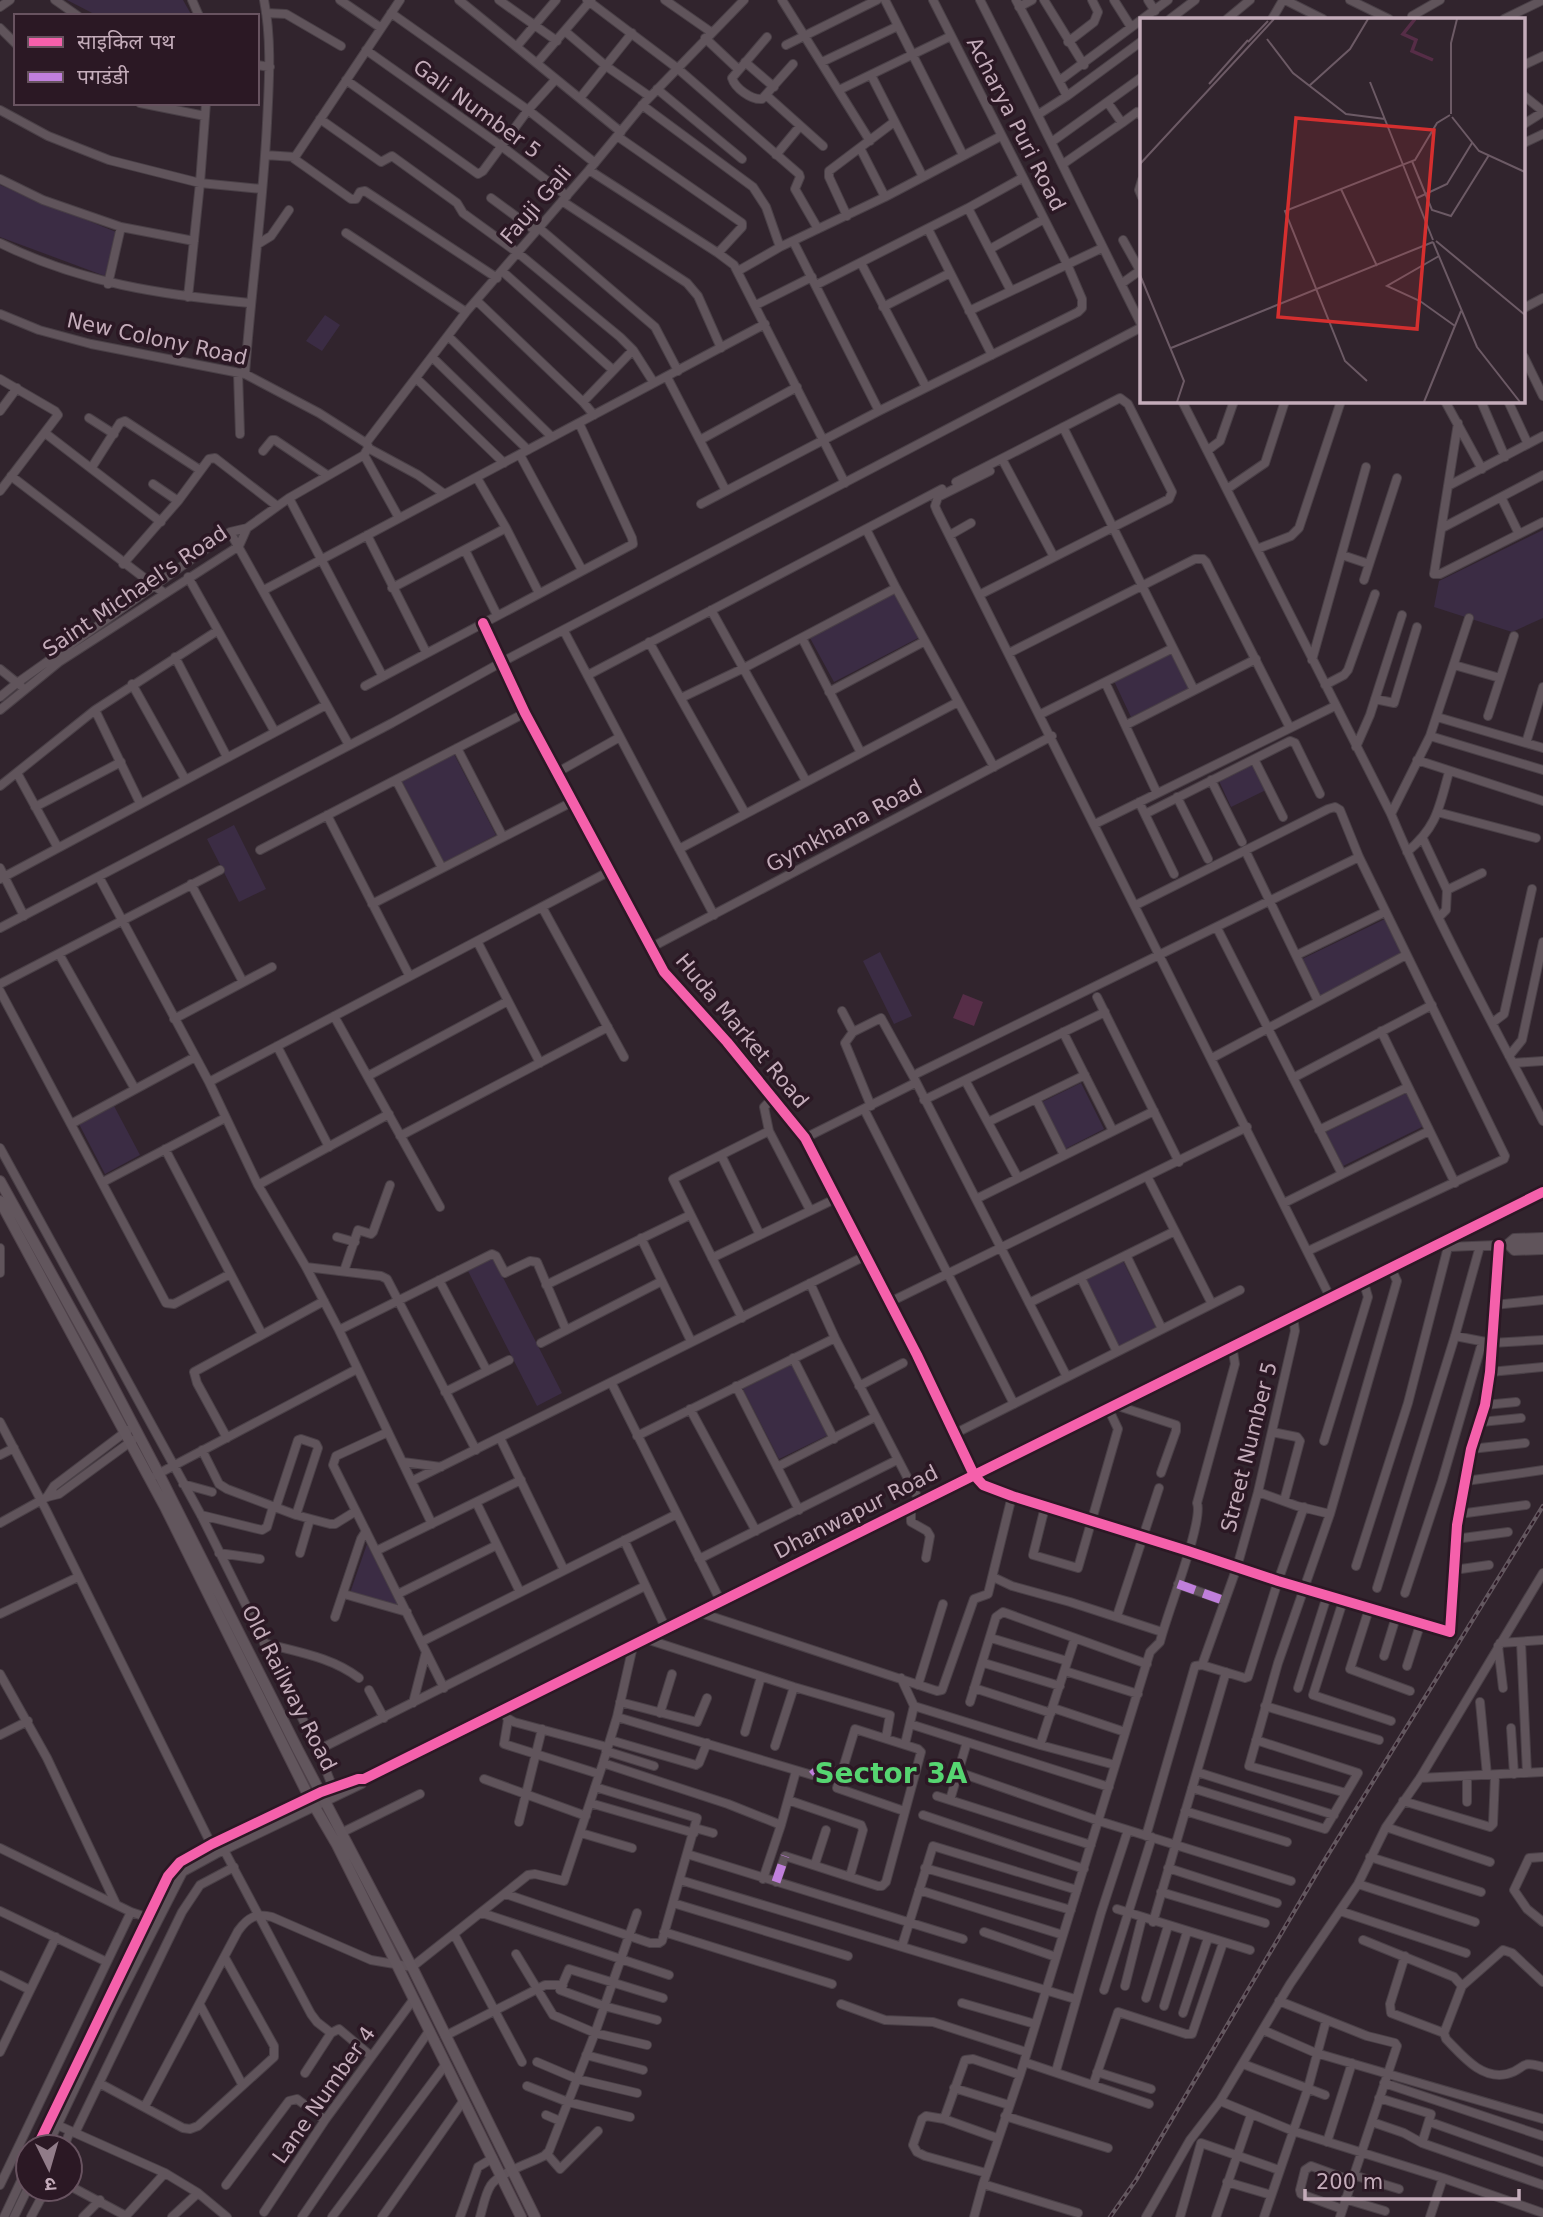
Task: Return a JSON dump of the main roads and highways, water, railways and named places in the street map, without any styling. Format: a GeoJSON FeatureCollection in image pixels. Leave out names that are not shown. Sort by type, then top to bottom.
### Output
{"type":"FeatureCollection","features":[{"type":"Feature","properties":{"kind":"main road","name":"Old Railway Road"},"geometry":{"type":"LineString","coordinates":[[0,1181],[8,1213],[132,1434],[343,1832],[535,2217]]}},
{"type":"Feature","properties":{"kind":"main road","name":"Old Railway Road"},"geometry":{"type":"LineString","coordinates":[[0,1201],[88,1339],[132,1434]]}},
{"type":"Feature","properties":{"kind":"main road","name":"Old Railway Road"},"geometry":{"type":"LineString","coordinates":[[154,1476],[312,1802],[337,1845],[493,2158],[518,2215]]}},
{"type":"Feature","properties":{"kind":"railway"},"geometry":{"type":"LineString","coordinates":[[1110,2217],[1136,2180],[1321,1866],[1543,1506]]}},
{"type":"Feature","properties":{"kind":"district","name":"Sector 3A"},"geometry":{"type":"Point","coordinates":[891,1773]}}]}
